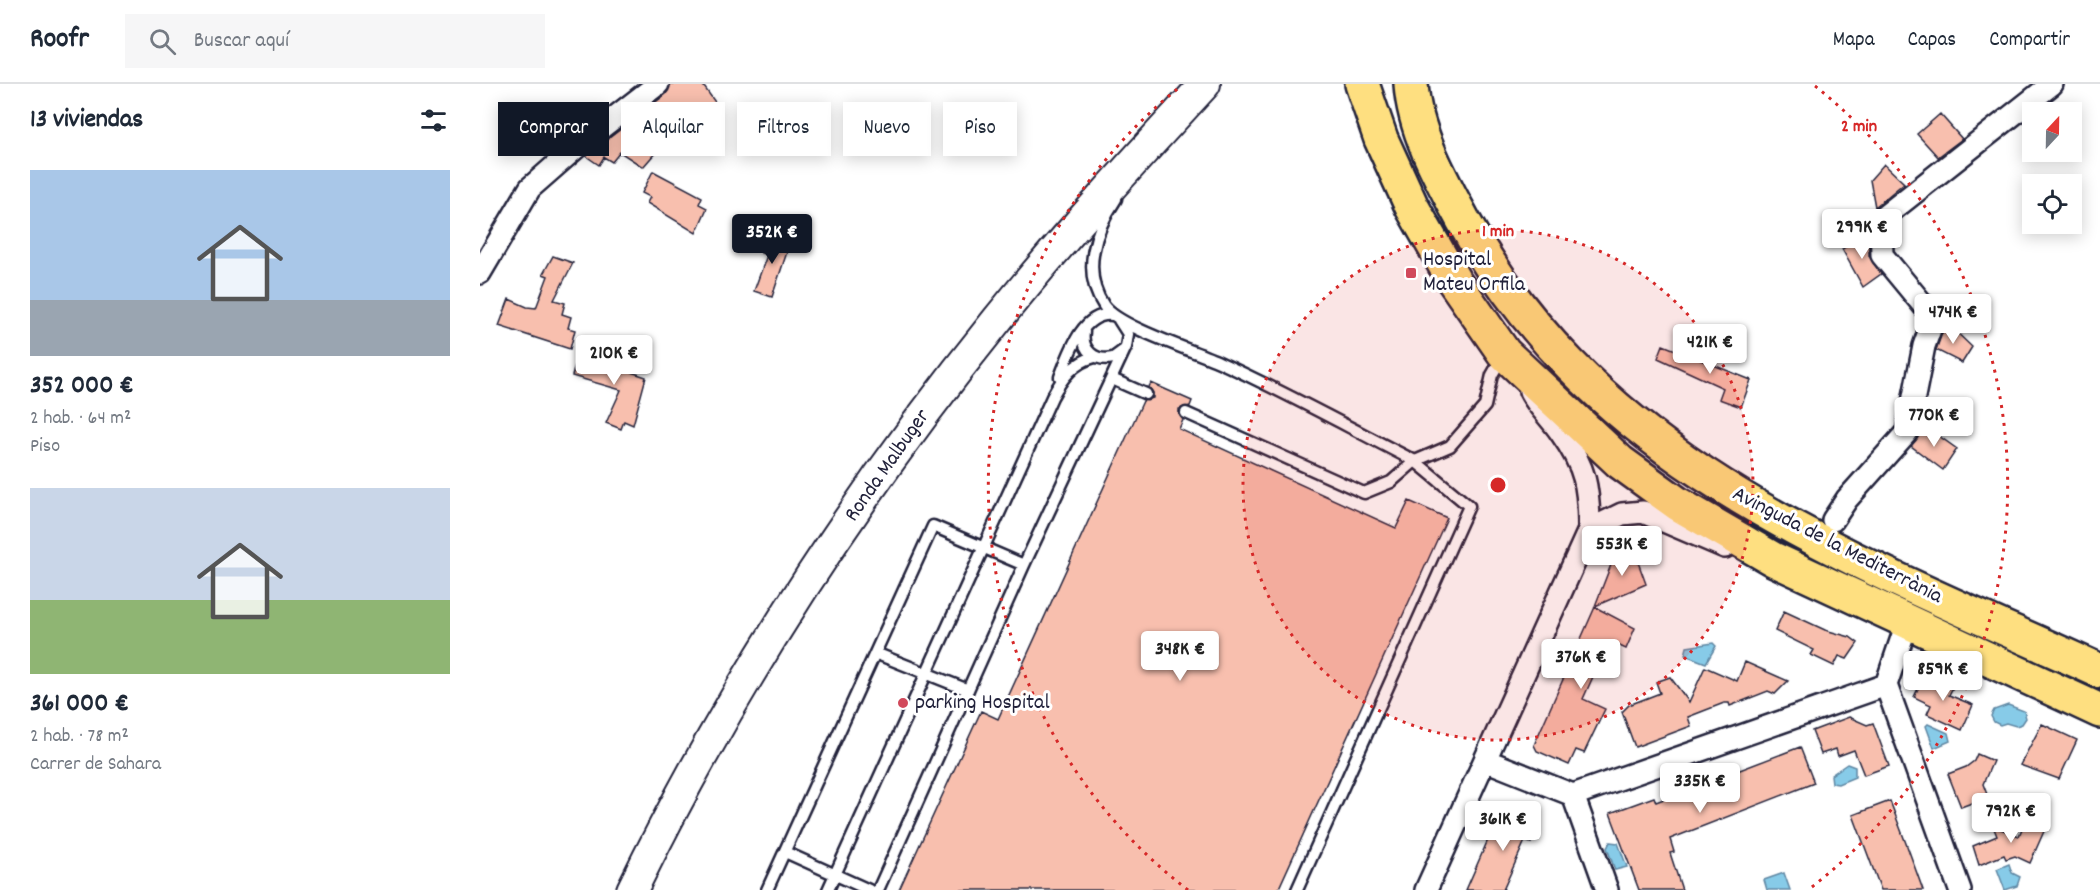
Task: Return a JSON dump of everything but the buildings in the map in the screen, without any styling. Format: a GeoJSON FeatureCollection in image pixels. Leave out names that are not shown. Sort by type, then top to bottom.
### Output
{"type":"FeatureCollection","features":[{"type":"Feature","properties":{"kind":"main road","name":"Avinguda de la Mediterrània"},"geometry":{"type":"LineString","coordinates":[[1362,84],[1381,139],[1412,207],[1454,281],[1512,361],[1620,462],[1678,504],[1773,559],[2100,711]]}},
{"type":"Feature","properties":{"kind":"main road","name":"Avinguda de la Mediterrània"},"geometry":{"type":"LineString","coordinates":[[1411,84],[1418,123],[1480,251],[1512,298],[1547,340],[1637,428],[1715,484],[1775,520],[2100,671]]}},
{"type":"Feature","properties":{"kind":"street"},"geometry":{"type":"LineString","coordinates":[[480,273],[530,188],[579,145],[658,84]]}},
{"type":"Feature","properties":{"kind":"street","name":"Ronda Malbuger"},"geometry":{"type":"LineString","coordinates":[[632,890],[659,835],[746,679],[892,457],[998,320],[1108,189],[1204,84]]}},
{"type":"Feature","properties":{"kind":"street"},"geometry":{"type":"LineString","coordinates":[[1833,520],[1847,499],[1907,432],[1924,346],[1934,318],[1882,255],[1881,219],[2052,84]]}},
{"type":"Feature","properties":{"kind":"street"},"geometry":{"type":"LineString","coordinates":[[1426,890],[1589,530],[1589,492],[1578,461],[1561,432],[1537,404],[1512,361]]}},
{"type":"Feature","properties":{"kind":"street"},"geometry":{"type":"LineString","coordinates":[[1589,530],[1622,514],[1643,512],[1741,554],[1773,559]]}},
{"type":"Feature","properties":{"kind":"street"},"geometry":{"type":"LineString","coordinates":[[1907,623],[1886,685],[1960,890]]}},
{"type":"Feature","properties":{"kind":"street"},"geometry":{"type":"LineString","coordinates":[[1485,760],[1574,795],[1886,685]]}},
{"type":"Feature","properties":{"kind":"street"},"geometry":{"type":"LineString","coordinates":[[1574,795],[1607,890]]}},
{"type":"Feature","properties":{"kind":"lane"},"geometry":{"type":"LineString","coordinates":[[878,890],[1024,565],[1126,346],[1126,328],[1100,299],[1093,278],[1094,249],[1113,203],[1171,120]]}},
{"type":"Feature","properties":{"kind":"lane"},"geometry":{"type":"LineString","coordinates":[[828,890],[1067,361],[1084,329],[1093,318],[1115,317],[1219,362],[1415,461],[1469,506],[1297,890]]}},
{"type":"Feature","properties":{"kind":"lane"},"geometry":{"type":"LineString","coordinates":[[1084,329],[1086,348],[1095,357]]}},
{"type":"Feature","properties":{"kind":"lane"},"geometry":{"type":"LineString","coordinates":[[1052,397],[1070,370],[1087,359],[1113,358],[1126,346]]}},
{"type":"Feature","properties":{"kind":"lane"},"geometry":{"type":"LineString","coordinates":[[1186,413],[1364,494],[1391,482],[1415,461],[1450,446],[1485,406],[1492,375],[1512,361]]}},
{"type":"Feature","properties":{"kind":"lane"},"geometry":{"type":"LineString","coordinates":[[1112,379],[1146,394]]}},
{"type":"Feature","properties":{"kind":"lane"},"geometry":{"type":"LineString","coordinates":[[767,890],[933,526],[1024,565]]}},
{"type":"Feature","properties":{"kind":"lane"},"geometry":{"type":"LineString","coordinates":[[875,653],[968,690]]}},
{"type":"Feature","properties":{"kind":"lane"},"geometry":{"type":"LineString","coordinates":[[785,852],[869,890]]}},
{"type":"Feature","properties":{"kind":"water"},"geometry":{"type":"Polygon","coordinates":[[[1713,643],[1716,646],[1706,663],[1685,655],[1687,647],[1713,643]]]}},
{"type":"Feature","properties":{"kind":"water"},"geometry":{"type":"Polygon","coordinates":[[[2008,705],[2024,711],[2026,718],[2022,724],[2000,725],[1994,722],[1991,716],[1994,710],[2008,705]]]}},
{"type":"Feature","properties":{"kind":"water"},"geometry":{"type":"Polygon","coordinates":[[[1928,724],[1948,733],[1950,741],[1934,748],[1926,726],[1928,724]]]}},
{"type":"Feature","properties":{"kind":"water"},"geometry":{"type":"Polygon","coordinates":[[[1847,764],[1855,767],[1855,777],[1838,784],[1832,783],[1831,775],[1847,764]]]}},
{"type":"Feature","properties":{"kind":"water"},"geometry":{"type":"Polygon","coordinates":[[[1610,842],[1618,843],[1627,867],[1615,870],[1607,848],[1610,842]]]}},
{"type":"Feature","properties":{"kind":"water"},"geometry":{"type":"Polygon","coordinates":[[[2009,864],[2012,873],[2020,877],[2017,886],[2005,890],[1997,869],[2009,864]]]}},
{"type":"Feature","properties":{"kind":"water"},"geometry":{"type":"Polygon","coordinates":[[[1784,873],[1790,890],[1767,890],[1764,880],[1784,873]]]}},
{"type":"Feature","properties":{"kind":"place","name":"Hospital Mateu Orfila"},"geometry":{"type":"Point","coordinates":[1411,273]}},
{"type":"Feature","properties":{"kind":"place","name":"parking Hospital"},"geometry":{"type":"Point","coordinates":[903,703]}}]}
